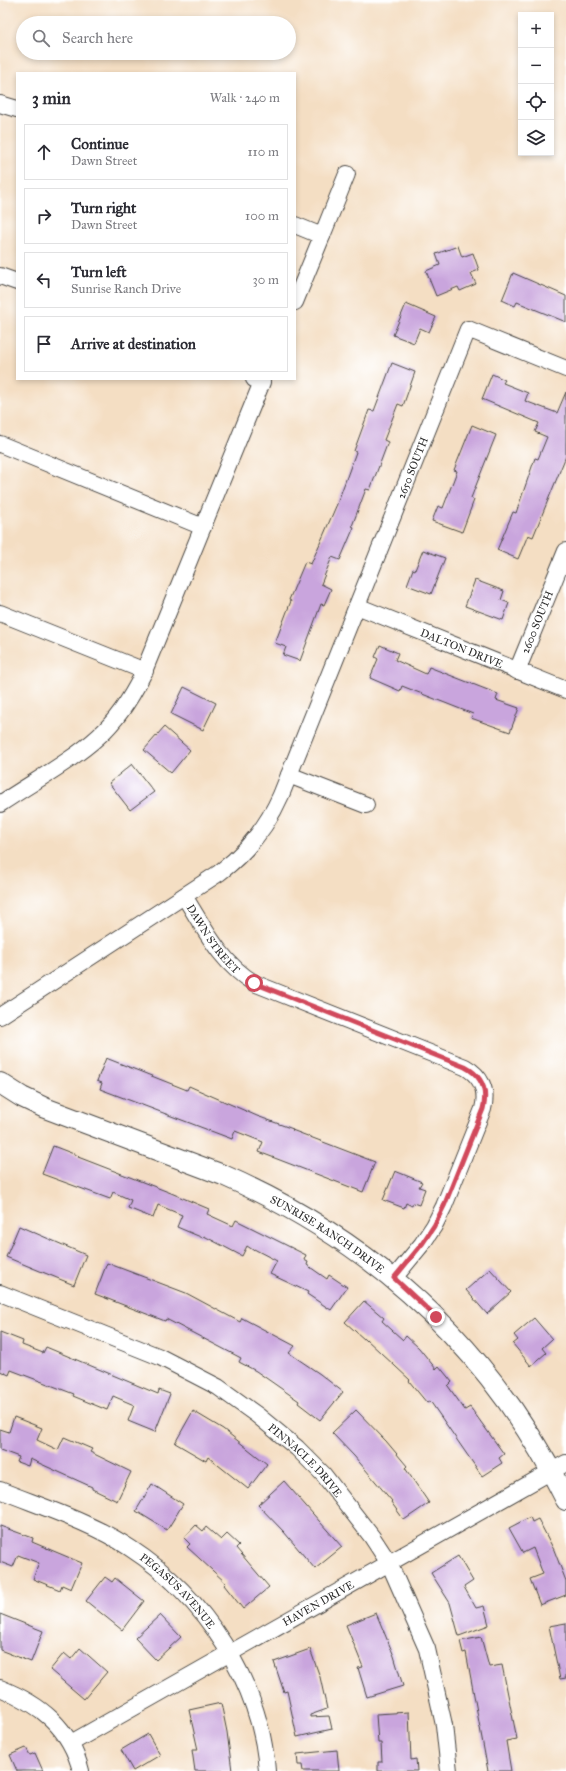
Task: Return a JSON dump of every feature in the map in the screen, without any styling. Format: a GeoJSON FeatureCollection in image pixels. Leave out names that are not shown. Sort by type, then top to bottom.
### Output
{"type":"FeatureCollection","features":[{"type":"Feature","properties":{"kind":"street"},"geometry":{"type":"LineString","coordinates":[[0,104],[16,109]]}},
{"type":"Feature","properties":{"kind":"street"},"geometry":{"type":"LineString","coordinates":[[296,300],[347,174]]}},
{"type":"Feature","properties":{"kind":"street"},"geometry":{"type":"LineString","coordinates":[[296,225],[322,236]]}},
{"type":"Feature","properties":{"kind":"street"},"geometry":{"type":"LineString","coordinates":[[0,276],[16,282]]}},
{"type":"Feature","properties":{"kind":"street","name":"2650 SOUTH"},"geometry":{"type":"LineString","coordinates":[[0,1016],[232,864],[255,841],[274,811],[289,775],[468,329],[566,369]]}},
{"type":"Feature","properties":{"kind":"street"},"geometry":{"type":"LineString","coordinates":[[0,804],[85,748],[100,736],[125,707],[145,671],[260,380]]}},
{"type":"Feature","properties":{"kind":"street"},"geometry":{"type":"LineString","coordinates":[[0,444],[203,527]]}},
{"type":"Feature","properties":{"kind":"street","name":"2600 SOUTH"},"geometry":{"type":"LineString","coordinates":[[517,671],[566,551]]}},
{"type":"Feature","properties":{"kind":"street","name":"DALTON DRIVE"},"geometry":{"type":"LineString","coordinates":[[357,606],[566,690]]}},
{"type":"Feature","properties":{"kind":"street"},"geometry":{"type":"LineString","coordinates":[[0,613],[145,671]]}},
{"type":"Feature","properties":{"kind":"street"},"geometry":{"type":"LineString","coordinates":[[289,775],[366,805]]}},
{"type":"Feature","properties":{"kind":"street","name":"DAWN STREET"},"geometry":{"type":"LineString","coordinates":[[184,896],[220,953],[242,975],[254,983],[465,1067],[477,1075],[481,1081],[485,1095],[483,1109],[444,1206],[434,1226],[422,1244],[394,1278]]}},
{"type":"Feature","properties":{"kind":"street","name":"SUNRISE RANCH DRIVE"},"geometry":{"type":"LineString","coordinates":[[0,1083],[22,1097],[45,1108],[223,1175],[252,1188],[306,1217],[359,1252],[394,1278],[436,1317],[475,1358],[559,1467],[566,1500]]}},
{"type":"Feature","properties":{"kind":"street","name":"PINNACLE DRIVE"},"geometry":{"type":"LineString","coordinates":[[0,1293],[160,1358],[218,1387],[258,1415],[297,1448],[323,1474],[372,1537],[389,1563],[427,1649],[444,1725],[449,1771]]}},
{"type":"Feature","properties":{"kind":"street","name":"HAVEN DRIVE"},"geometry":{"type":"LineString","coordinates":[[71,1743],[559,1467]]}},
{"type":"Feature","properties":{"kind":"street","name":"PEGASUS AVENUE"},"geometry":{"type":"LineString","coordinates":[[0,1490],[109,1536],[130,1547],[150,1562],[187,1596],[212,1626],[229,1653],[243,1682],[255,1712],[263,1742],[267,1771]]}},
{"type":"Feature","properties":{"kind":"street"},"geometry":{"type":"LineString","coordinates":[[0,1688],[22,1698],[47,1715],[61,1728],[71,1743],[81,1771]]}},
{"type":"Feature","properties":{"kind":"building"},"geometry":{"type":"Polygon","coordinates":[[[458,246],[462,257],[473,253],[479,270],[471,273],[476,284],[460,291],[458,287],[436,296],[426,271],[440,265],[436,254],[458,246]]]}},
{"type":"Feature","properties":{"kind":"building"},"geometry":{"type":"Polygon","coordinates":[[[513,273],[566,296],[566,322],[517,302],[515,306],[502,300],[513,273]]]}},
{"type":"Feature","properties":{"kind":"building"},"geometry":{"type":"Polygon","coordinates":[[[406,304],[436,317],[429,332],[420,328],[414,343],[393,335],[406,304]]]}},
{"type":"Feature","properties":{"kind":"building"},"geometry":{"type":"Polygon","coordinates":[[[392,363],[415,372],[403,406],[398,404],[384,440],[388,442],[370,490],[366,489],[352,526],[354,527],[340,560],[332,557],[321,584],[331,589],[324,605],[321,604],[300,661],[283,655],[286,647],[275,643],[291,601],[289,600],[305,562],[311,564],[337,504],[356,452],[354,451],[369,410],[374,411],[392,363]]]}},
{"type":"Feature","properties":{"kind":"building"},"geometry":{"type":"Polygon","coordinates":[[[492,374],[505,380],[503,383],[528,393],[525,401],[557,413],[566,392],[566,456],[533,537],[528,535],[518,559],[497,550],[513,512],[516,513],[535,458],[538,459],[547,437],[535,432],[539,423],[482,399],[492,374]]]}},
{"type":"Feature","properties":{"kind":"building"},"geometry":{"type":"Polygon","coordinates":[[[472,425],[496,435],[471,498],[474,500],[462,532],[432,521],[438,506],[443,508],[457,471],[454,470],[472,425]]]}},
{"type":"Feature","properties":{"kind":"building"},"geometry":{"type":"Polygon","coordinates":[[[423,550],[445,558],[431,594],[407,585],[423,550]]]}},
{"type":"Feature","properties":{"kind":"building"},"geometry":{"type":"Polygon","coordinates":[[[475,580],[504,591],[501,600],[509,603],[503,620],[465,606],[475,580]]]}},
{"type":"Feature","properties":{"kind":"building"},"geometry":{"type":"Polygon","coordinates":[[[380,645],[398,653],[395,660],[426,674],[429,667],[498,694],[496,700],[519,708],[510,732],[471,718],[473,714],[402,686],[400,691],[370,678],[378,659],[375,657],[380,645]]]}},
{"type":"Feature","properties":{"kind":"building"},"geometry":{"type":"Polygon","coordinates":[[[184,687],[216,703],[203,730],[171,714],[184,687]]]}},
{"type":"Feature","properties":{"kind":"building"},"geometry":{"type":"Polygon","coordinates":[[[164,727],[190,750],[171,773],[144,750],[164,727]]]}},
{"type":"Feature","properties":{"kind":"building"},"geometry":{"type":"Polygon","coordinates":[[[132,764],[154,792],[130,810],[109,783],[132,764]]]}},
{"type":"Feature","properties":{"kind":"building"},"geometry":{"type":"Polygon","coordinates":[[[106,1058],[187,1090],[189,1086],[257,1116],[375,1162],[363,1192],[259,1152],[263,1142],[235,1131],[232,1139],[100,1089],[102,1083],[97,1081],[106,1058]]]}},
{"type":"Feature","properties":{"kind":"building"},"geometry":{"type":"Polygon","coordinates":[[[53,1146],[209,1209],[207,1214],[233,1226],[236,1220],[306,1255],[304,1260],[308,1262],[307,1265],[327,1279],[329,1275],[347,1287],[331,1310],[307,1294],[308,1292],[270,1274],[277,1261],[247,1246],[242,1256],[204,1236],[203,1238],[177,1227],[182,1215],[158,1205],[153,1218],[128,1208],[131,1200],[113,1192],[110,1199],[42,1174],[53,1146]]]}},
{"type":"Feature","properties":{"kind":"building"},"geometry":{"type":"Polygon","coordinates":[[[395,1171],[422,1182],[419,1187],[425,1189],[419,1205],[413,1203],[412,1206],[406,1203],[404,1208],[383,1200],[395,1171]]]}},
{"type":"Feature","properties":{"kind":"building"},"geometry":{"type":"Polygon","coordinates":[[[19,1226],[86,1255],[74,1285],[6,1257],[19,1226]]]}},
{"type":"Feature","properties":{"kind":"building"},"geometry":{"type":"Polygon","coordinates":[[[107,1263],[186,1293],[240,1322],[242,1318],[295,1346],[289,1353],[343,1392],[320,1420],[298,1403],[299,1401],[256,1371],[239,1362],[241,1358],[166,1319],[165,1321],[95,1294],[107,1263]]]}},
{"type":"Feature","properties":{"kind":"building"},"geometry":{"type":"Polygon","coordinates":[[[490,1269],[511,1292],[487,1314],[466,1290],[490,1269]]]}},
{"type":"Feature","properties":{"kind":"building"},"geometry":{"type":"Polygon","coordinates":[[[364,1301],[384,1318],[382,1321],[403,1340],[406,1336],[419,1348],[436,1369],[439,1366],[452,1382],[448,1386],[465,1410],[470,1407],[504,1454],[499,1458],[502,1463],[482,1476],[430,1401],[427,1403],[409,1381],[410,1380],[366,1339],[365,1340],[345,1322],[364,1301]]]}},
{"type":"Feature","properties":{"kind":"building"},"geometry":{"type":"Polygon","coordinates":[[[534,1318],[552,1339],[542,1348],[546,1353],[531,1366],[513,1344],[518,1340],[514,1335],[534,1318]]]}},
{"type":"Feature","properties":{"kind":"building"},"geometry":{"type":"Polygon","coordinates":[[[0,1332],[23,1341],[22,1345],[43,1353],[46,1347],[158,1394],[159,1390],[170,1394],[155,1432],[128,1421],[134,1405],[113,1396],[107,1410],[73,1396],[74,1394],[11,1370],[9,1375],[0,1371],[0,1332]]]}},
{"type":"Feature","properties":{"kind":"building"},"geometry":{"type":"Polygon","coordinates":[[[356,1410],[386,1441],[407,1466],[405,1468],[429,1503],[404,1520],[391,1502],[392,1501],[354,1456],[332,1433],[356,1410]]]}},
{"type":"Feature","properties":{"kind":"building"},"geometry":{"type":"Polygon","coordinates":[[[193,1411],[223,1429],[267,1464],[248,1489],[208,1457],[206,1461],[175,1443],[193,1411]]]}},
{"type":"Feature","properties":{"kind":"building"},"geometry":{"type":"Polygon","coordinates":[[[14,1417],[42,1428],[37,1440],[58,1450],[64,1437],[92,1449],[90,1452],[131,1472],[117,1501],[92,1489],[92,1487],[30,1459],[28,1466],[17,1462],[19,1457],[0,1450],[0,1429],[9,1432],[14,1417]]]}},
{"type":"Feature","properties":{"kind":"building"},"geometry":{"type":"Polygon","coordinates":[[[284,1481],[342,1547],[315,1569],[284,1532],[258,1505],[284,1481]]]}},
{"type":"Feature","properties":{"kind":"building"},"geometry":{"type":"Polygon","coordinates":[[[152,1484],[183,1504],[167,1530],[136,1511],[152,1484]]]}},
{"type":"Feature","properties":{"kind":"building"},"geometry":{"type":"Polygon","coordinates":[[[530,1517],[532,1522],[538,1519],[554,1550],[566,1581],[566,1595],[540,1605],[530,1579],[543,1574],[533,1548],[523,1553],[509,1528],[530,1517]]]}},
{"type":"Feature","properties":{"kind":"building"},"geometry":{"type":"Polygon","coordinates":[[[196,1525],[203,1531],[206,1527],[221,1540],[227,1534],[239,1545],[236,1548],[269,1587],[243,1609],[224,1585],[226,1583],[187,1547],[190,1544],[184,1538],[196,1525]]]}},
{"type":"Feature","properties":{"kind":"building"},"geometry":{"type":"Polygon","coordinates":[[[0,1526],[33,1538],[32,1542],[82,1563],[71,1589],[62,1585],[60,1590],[33,1579],[39,1563],[18,1555],[13,1567],[0,1562],[0,1526]]]}},
{"type":"Feature","properties":{"kind":"building"},"geometry":{"type":"Polygon","coordinates":[[[458,1556],[473,1581],[464,1587],[476,1608],[484,1606],[489,1625],[459,1636],[450,1603],[431,1573],[458,1556]]]}},
{"type":"Feature","properties":{"kind":"building"},"geometry":{"type":"Polygon","coordinates":[[[105,1577],[112,1582],[115,1578],[144,1601],[122,1630],[86,1601],[105,1577]]]}},
{"type":"Feature","properties":{"kind":"building"},"geometry":{"type":"Polygon","coordinates":[[[376,1613],[394,1656],[403,1686],[367,1697],[358,1668],[363,1667],[346,1625],[376,1613]]]}},
{"type":"Feature","properties":{"kind":"building"},"geometry":{"type":"Polygon","coordinates":[[[0,1614],[43,1631],[31,1662],[0,1650],[0,1614]]]}},
{"type":"Feature","properties":{"kind":"building"},"geometry":{"type":"Polygon","coordinates":[[[160,1615],[181,1637],[156,1660],[135,1638],[160,1615]]]}},
{"type":"Feature","properties":{"kind":"building"},"geometry":{"type":"Polygon","coordinates":[[[566,1623],[566,1678],[560,1679],[549,1626],[566,1623]]]}},
{"type":"Feature","properties":{"kind":"building"},"geometry":{"type":"Polygon","coordinates":[[[481,1637],[489,1667],[502,1665],[517,1739],[506,1741],[511,1771],[488,1771],[466,1652],[463,1653],[460,1641],[481,1637]]]}},
{"type":"Feature","properties":{"kind":"building"},"geometry":{"type":"Polygon","coordinates":[[[80,1648],[107,1672],[84,1699],[50,1670],[64,1653],[71,1659],[80,1648]]]}},
{"type":"Feature","properties":{"kind":"building"},"geometry":{"type":"Polygon","coordinates":[[[310,1649],[320,1677],[327,1709],[310,1715],[310,1717],[329,1716],[332,1729],[297,1737],[287,1691],[284,1692],[274,1662],[310,1649]]]}},
{"type":"Feature","properties":{"kind":"building"},"geometry":{"type":"Polygon","coordinates":[[[221,1703],[227,1732],[232,1771],[195,1771],[192,1750],[198,1750],[189,1710],[221,1703]]]}},
{"type":"Feature","properties":{"kind":"building"},"geometry":{"type":"Polygon","coordinates":[[[409,1712],[411,1760],[416,1759],[417,1771],[378,1771],[378,1762],[382,1762],[381,1743],[378,1743],[376,1714],[409,1712]]]}},
{"type":"Feature","properties":{"kind":"building"},"geometry":{"type":"Polygon","coordinates":[[[148,1734],[160,1755],[133,1771],[121,1750],[148,1734]]]}},
{"type":"Feature","properties":{"kind":"building"},"geometry":{"type":"Polygon","coordinates":[[[26,1748],[30,1755],[35,1753],[43,1771],[17,1771],[10,1755],[26,1748]]]}},
{"type":"Feature","properties":{"kind":"building"},"geometry":{"type":"Polygon","coordinates":[[[337,1750],[339,1771],[303,1771],[302,1765],[298,1765],[297,1754],[337,1750]]]}},
{"type":"Feature","properties":{"kind":"route"},"geometry":{"type":"LineString","coordinates":[[254,983],[472,1070],[481,1081],[485,1095],[483,1109],[444,1206],[434,1226],[422,1244],[394,1278],[436,1317]]}}]}
